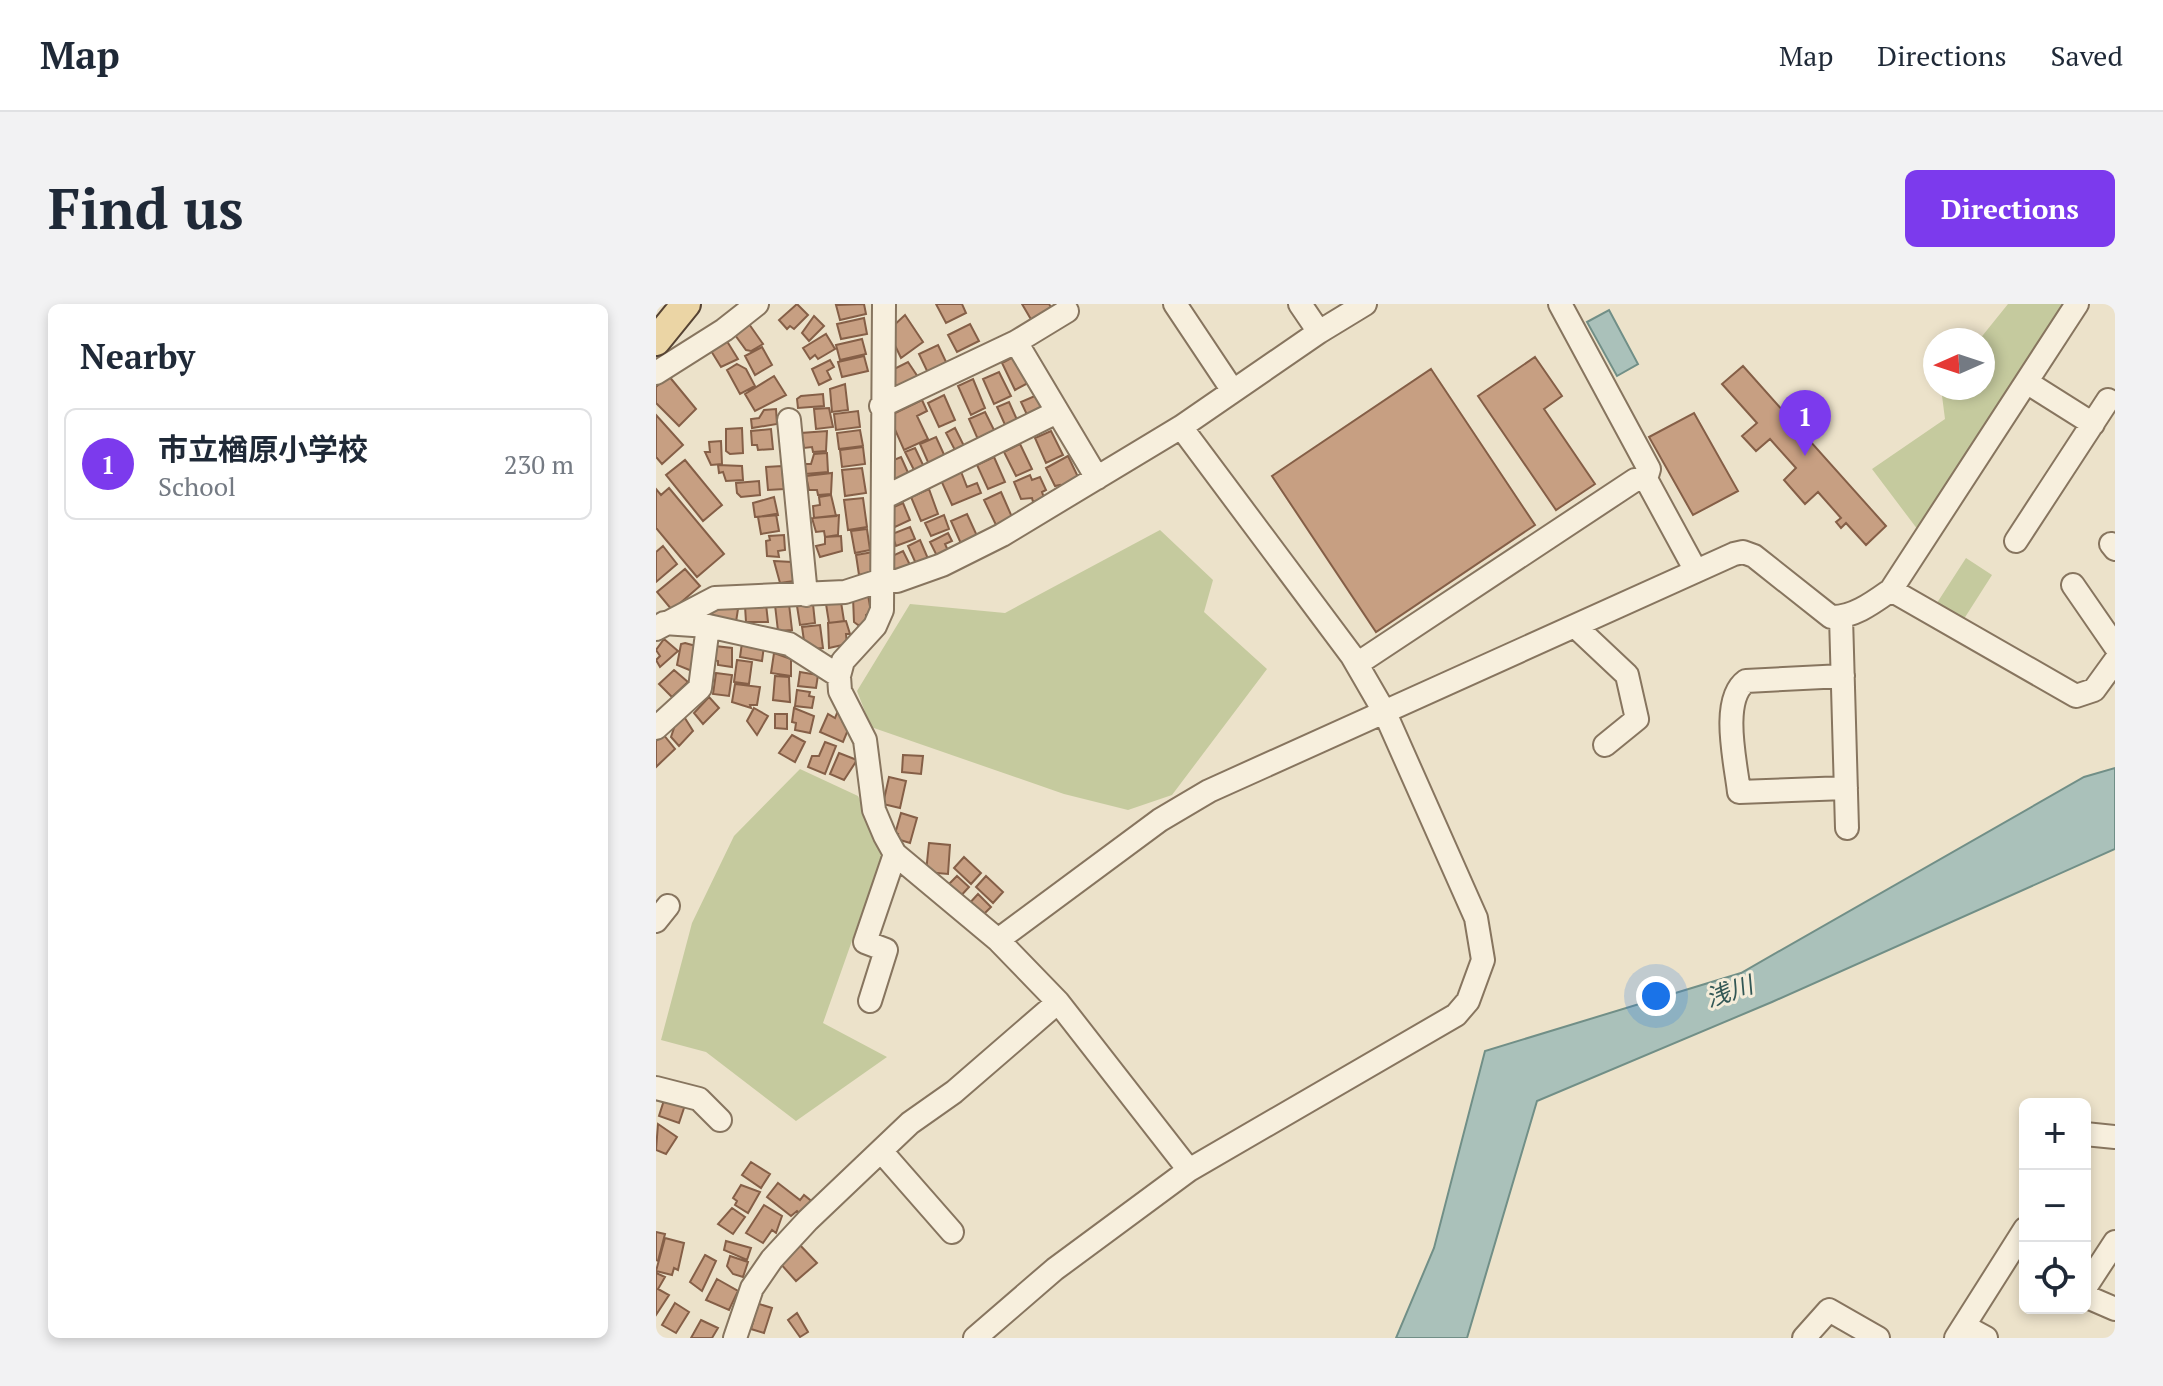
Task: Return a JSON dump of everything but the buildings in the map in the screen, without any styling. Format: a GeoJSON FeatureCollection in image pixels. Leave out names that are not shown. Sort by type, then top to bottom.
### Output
{"type":"FeatureCollection","features":[{"type":"Feature","properties":{"kind":"main road"},"geometry":{"type":"LineString","coordinates":[[656,341],[686,304]]}},
{"type":"Feature","properties":{"kind":"street"},"geometry":{"type":"LineString","coordinates":[[656,373],[724,330],[757,304]]}},
{"type":"Feature","properties":{"kind":"street"},"geometry":{"type":"LineString","coordinates":[[884,304],[879,618],[843,661],[839,676],[840,691],[865,740],[874,810],[895,854],[998,940],[1058,1002],[1189,1170]]}},
{"type":"Feature","properties":{"kind":"street"},"geometry":{"type":"LineString","coordinates":[[1175,304],[1233,391]]}},
{"type":"Feature","properties":{"kind":"street"},"geometry":{"type":"LineString","coordinates":[[1300,304],[1319,332]]}},
{"type":"Feature","properties":{"kind":"street"},"geometry":{"type":"LineString","coordinates":[[658,623],[715,598],[845,592],[882,580],[897,581],[942,565],[1002,535],[1181,427],[1365,304]]}},
{"type":"Feature","properties":{"kind":"street"},"geometry":{"type":"LineString","coordinates":[[1560,304],[1649,469],[1646,479],[1696,571]]}},
{"type":"Feature","properties":{"kind":"street"},"geometry":{"type":"LineString","coordinates":[[1836,617],[1891,590],[2077,304]]}},
{"type":"Feature","properties":{"kind":"street"},"geometry":{"type":"LineString","coordinates":[[881,406],[1016,342],[1069,306]]}},
{"type":"Feature","properties":{"kind":"street"},"geometry":{"type":"LineString","coordinates":[[1016,342],[1097,478]]}},
{"type":"Feature","properties":{"kind":"street"},"geometry":{"type":"LineString","coordinates":[[2028,383],[2093,424]]}},
{"type":"Feature","properties":{"kind":"street"},"geometry":{"type":"LineString","coordinates":[[2016,541],[2044,513],[2108,400]]}},
{"type":"Feature","properties":{"kind":"street"},"geometry":{"type":"LineString","coordinates":[[883,498],[1057,412]]}},
{"type":"Feature","properties":{"kind":"street"},"geometry":{"type":"LineString","coordinates":[[789,420],[806,595]]}},
{"type":"Feature","properties":{"kind":"street"},"geometry":{"type":"LineString","coordinates":[[975,1338],[1055,1269],[1189,1170],[1437,1028],[1468,1001],[1478,981],[1483,953],[1476,918],[1385,713],[1357,664],[1181,427]]}},
{"type":"Feature","properties":{"kind":"street"},"geometry":{"type":"LineString","coordinates":[[1357,664],[1635,480],[1646,479]]}},
{"type":"Feature","properties":{"kind":"street"},"geometry":{"type":"LineString","coordinates":[[998,940],[1160,820],[1209,791],[1743,552],[1754,556],[1836,617],[1843,676],[1847,828]]}},
{"type":"Feature","properties":{"kind":"street"},"geometry":{"type":"LineString","coordinates":[[2073,585],[2115,646]]}},
{"type":"Feature","properties":{"kind":"street"},"geometry":{"type":"LineString","coordinates":[[1891,590],[2076,696],[2094,690],[2115,661]]}},
{"type":"Feature","properties":{"kind":"street"},"geometry":{"type":"LineString","coordinates":[[658,623],[708,626],[789,644],[839,676]]}},
{"type":"Feature","properties":{"kind":"street"},"geometry":{"type":"LineString","coordinates":[[656,728],[700,688],[708,626]]}},
{"type":"Feature","properties":{"kind":"street"},"geometry":{"type":"LineString","coordinates":[[1576,627],[1627,675],[1637,719],[1605,745]]}},
{"type":"Feature","properties":{"kind":"street"},"geometry":{"type":"LineString","coordinates":[[1843,676],[1746,681],[1739,686],[1731,719],[1739,792],[1846,788]]}},
{"type":"Feature","properties":{"kind":"street"},"geometry":{"type":"LineString","coordinates":[[870,1001],[886,950],[865,942],[895,854]]}},
{"type":"Feature","properties":{"kind":"street"},"geometry":{"type":"LineString","coordinates":[[735,1338],[752,1288],[772,1259],[910,1123],[954,1092],[1058,1002]]}},
{"type":"Feature","properties":{"kind":"street"},"geometry":{"type":"LineString","coordinates":[[656,1088],[699,1099],[720,1120]]}},
{"type":"Feature","properties":{"kind":"street"},"geometry":{"type":"LineString","coordinates":[[2091,1135],[2115,1137]]}},
{"type":"Feature","properties":{"kind":"street"},"geometry":{"type":"LineString","coordinates":[[881,1151],[952,1232]]}},
{"type":"Feature","properties":{"kind":"street"},"geometry":{"type":"LineString","coordinates":[[1986,1338],[1960,1332],[2015,1265],[2021,1242]]}},
{"type":"Feature","properties":{"kind":"street"},"geometry":{"type":"LineString","coordinates":[[2091,1279],[2115,1242]]}},
{"type":"Feature","properties":{"kind":"street"},"geometry":{"type":"LineString","coordinates":[[2091,1299],[2115,1309]]}},
{"type":"Feature","properties":{"kind":"street"},"geometry":{"type":"LineString","coordinates":[[1804,1338],[1829,1310],[1878,1338]]}},
{"type":"Feature","properties":{"kind":"green space"},"geometry":{"type":"Polygon","coordinates":[[[2008,304],[2064,304],[1918,530],[1872,469],[1945,419],[1943,400],[1995,400],[1995,328],[1989,328],[2008,304]]]}},
{"type":"Feature","properties":{"kind":"green space"},"geometry":{"type":"Polygon","coordinates":[[[1160,530],[1213,580],[1204,612],[1267,669],[1172,795],[1128,810],[1064,794],[871,727],[857,691],[910,604],[1005,613],[1160,530]]]}},
{"type":"Feature","properties":{"kind":"green space"},"geometry":{"type":"Polygon","coordinates":[[[1966,558],[1992,575],[1962,622],[1935,606],[1966,558]]]}},
{"type":"Feature","properties":{"kind":"green space"},"geometry":{"type":"Polygon","coordinates":[[[800,769],[858,796],[884,850],[823,1023],[887,1057],[796,1121],[706,1052],[661,1040],[692,923],[734,836],[800,769]]]}},
{"type":"Feature","properties":{"kind":"water"},"geometry":{"type":"Polygon","coordinates":[[[1609,310],[1638,364],[1617,376],[1587,322],[1609,310]]]}},
{"type":"Feature","properties":{"kind":"water","name":"浅川"},"geometry":{"type":"Polygon","coordinates":[[[2115,768],[2115,849],[1772,1002],[1537,1101],[1467,1338],[1396,1338],[1434,1248],[1485,1051],[1741,973],[2084,777],[2115,768]]]}},
{"type":"Feature","properties":{"kind":"place","name":"市立楢原小学校"},"geometry":{"type":"Point","coordinates":[1805,456]}}]}
